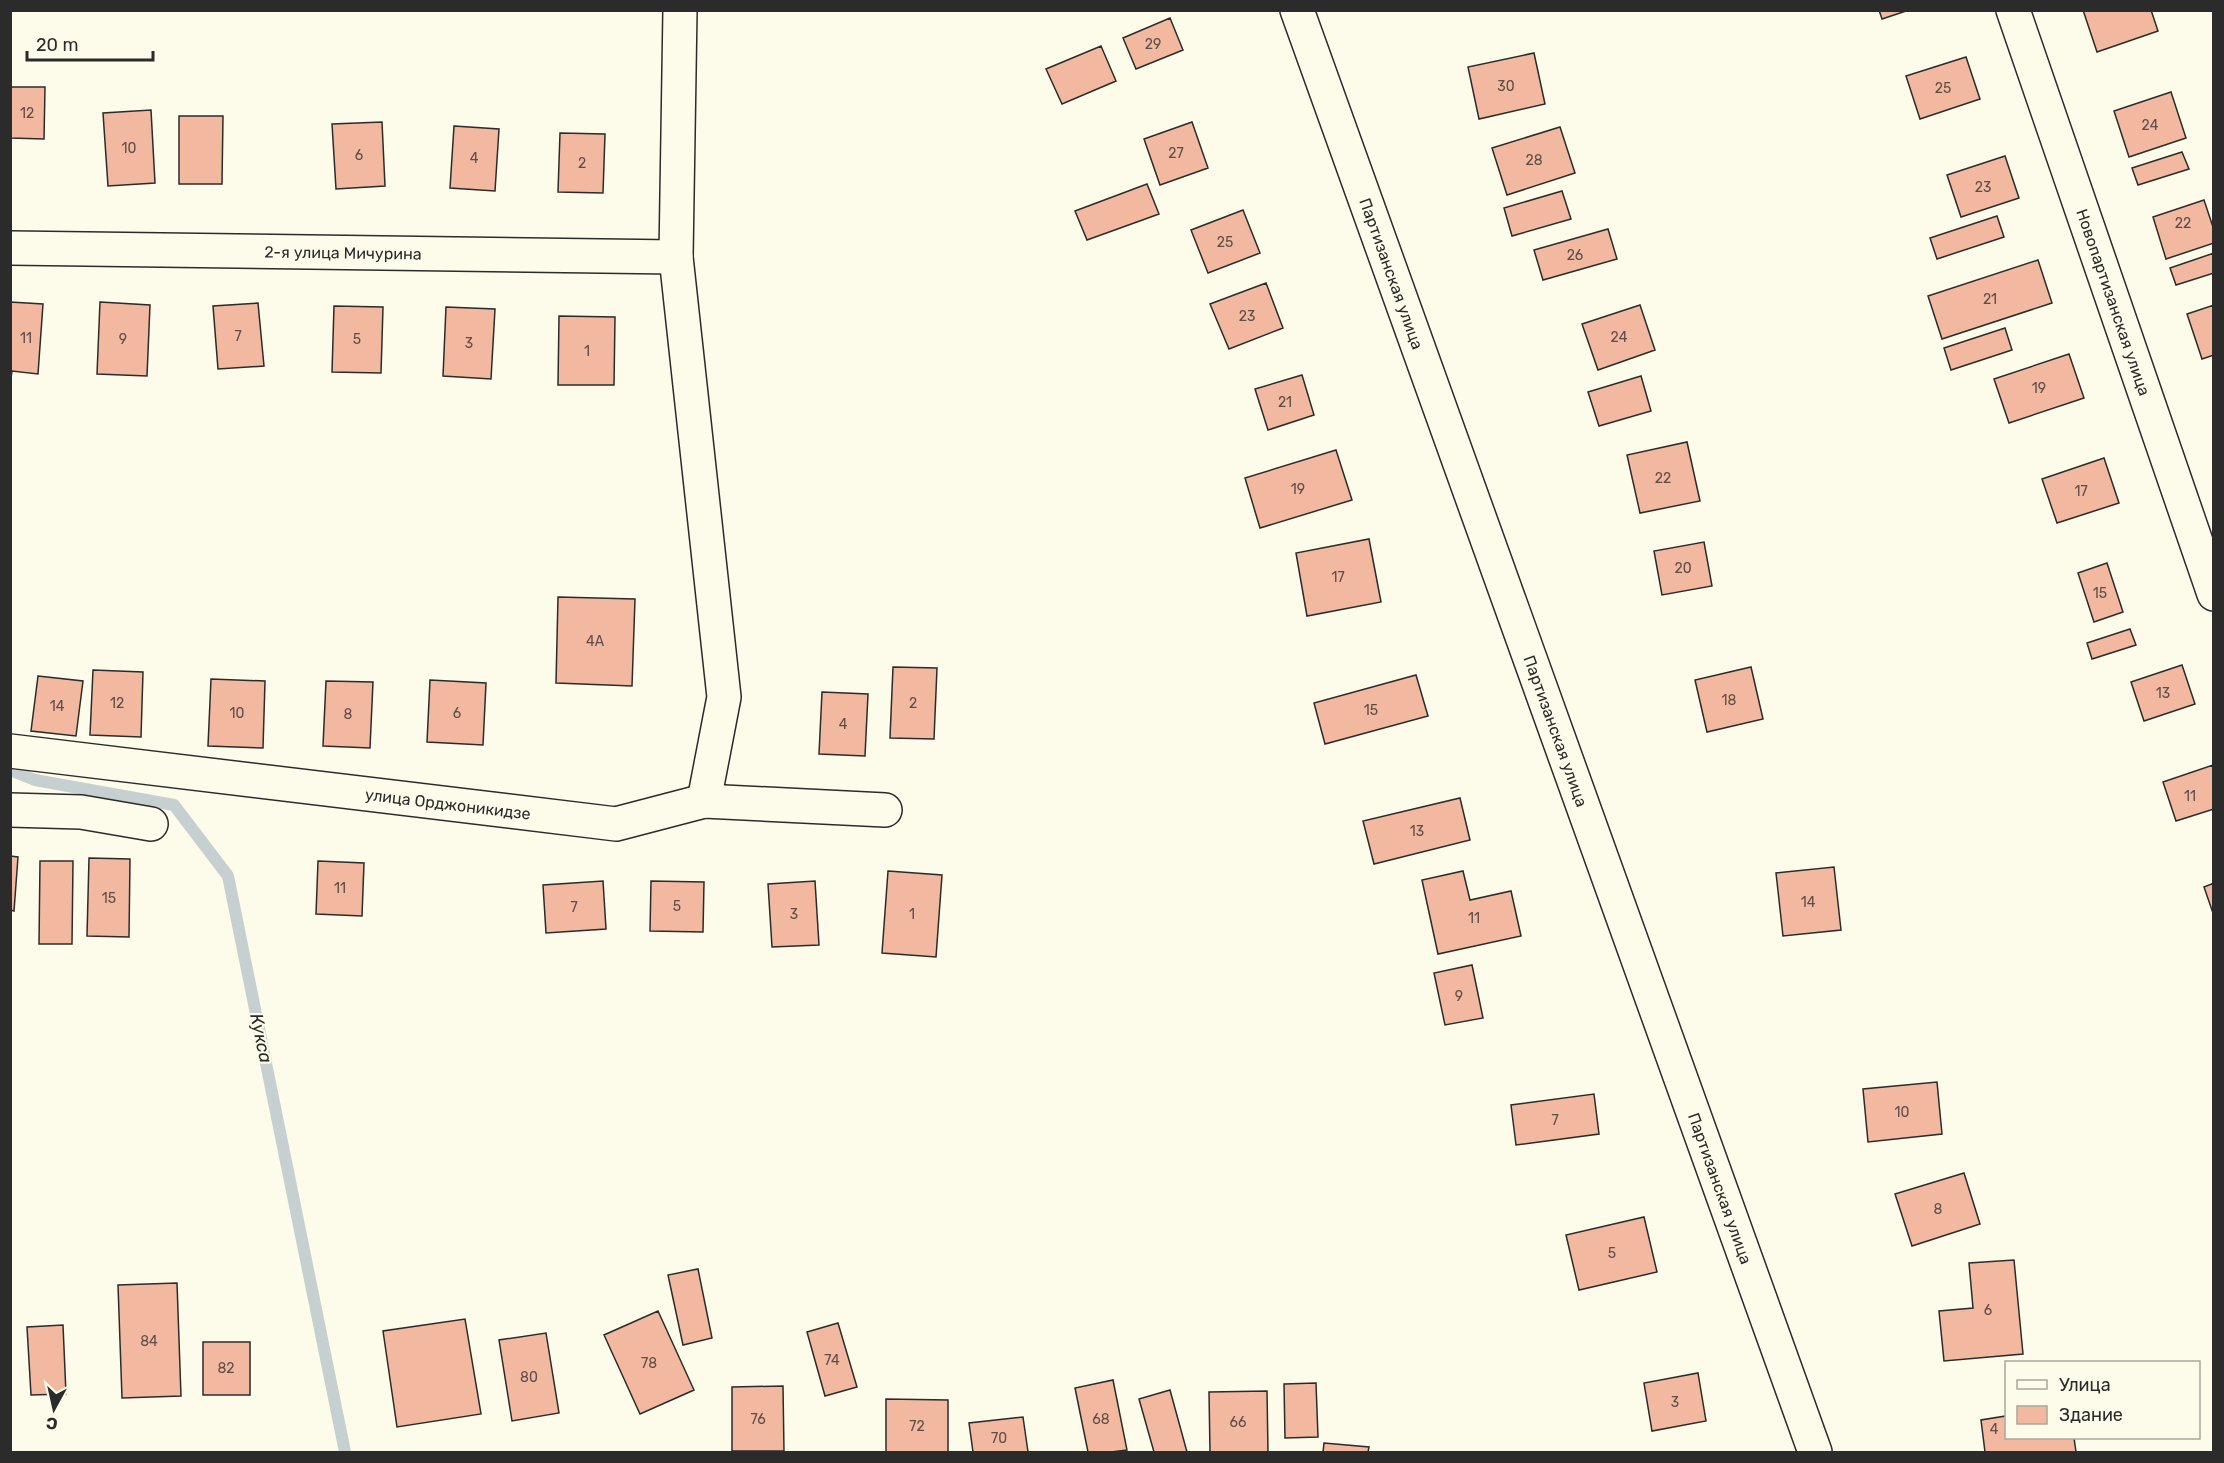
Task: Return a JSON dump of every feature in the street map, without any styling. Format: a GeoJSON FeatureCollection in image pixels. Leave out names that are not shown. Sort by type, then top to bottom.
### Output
{"type":"FeatureCollection","features":[{"type":"Feature","properties":{"kind":"street"},"geometry":{"type":"LineString","coordinates":[[680,10],[676,257],[724,697],[704,801]]}},
{"type":"Feature","properties":{"kind":"street","name":"Партизанская улица"},"geometry":{"type":"LineString","coordinates":[[1297,10],[1815,1452]]}},
{"type":"Feature","properties":{"kind":"street","name":"Новопартизанская улица"},"geometry":{"type":"LineString","coordinates":[[2013,10],[2214,594]]}},
{"type":"Feature","properties":{"kind":"street","name":"2-я улица Мичурина"},"geometry":{"type":"LineString","coordinates":[[10,248],[676,257]]}},
{"type":"Feature","properties":{"kind":"street","name":"улица Орджоникидзе"},"geometry":{"type":"LineString","coordinates":[[10,751],[616,824],[704,801],[885,810]]}},
{"type":"Feature","properties":{"kind":"street"},"geometry":{"type":"LineString","coordinates":[[10,810],[81,812],[151,824]]}},
{"type":"Feature","properties":{"kind":"building"},"geometry":{"type":"Polygon","coordinates":[[[1879,10],[1909,10],[1882,19],[1879,10]]]}},
{"type":"Feature","properties":{"kind":"building"},"geometry":{"type":"Polygon","coordinates":[[[2083,10],[2151,10],[2158,31],[2097,52],[2083,10]]]}},
{"type":"Feature","properties":{"kind":"building"},"geometry":{"type":"Polygon","coordinates":[[[1170,18],[1183,50],[1136,69],[1123,38],[1170,18]]]}},
{"type":"Feature","properties":{"kind":"building"},"geometry":{"type":"Polygon","coordinates":[[[1101,46],[1116,81],[1062,104],[1046,69],[1101,46]]]}},
{"type":"Feature","properties":{"kind":"building"},"geometry":{"type":"Polygon","coordinates":[[[1534,53],[1545,104],[1479,119],[1468,67],[1534,53]]]}},
{"type":"Feature","properties":{"kind":"building"},"geometry":{"type":"Polygon","coordinates":[[[1966,57],[1980,99],[1920,119],[1906,76],[1966,57]]]}},
{"type":"Feature","properties":{"kind":"building"},"geometry":{"type":"Polygon","coordinates":[[[10,87],[45,87],[44,139],[10,138],[10,87]]]}},
{"type":"Feature","properties":{"kind":"building"},"geometry":{"type":"Polygon","coordinates":[[[2171,92],[2186,138],[2129,157],[2114,111],[2171,92]]]}},
{"type":"Feature","properties":{"kind":"building"},"geometry":{"type":"Polygon","coordinates":[[[151,110],[155,183],[108,186],[103,113],[151,110]]]}},
{"type":"Feature","properties":{"kind":"building"},"geometry":{"type":"Polygon","coordinates":[[[179,116],[223,116],[222,184],[179,184],[179,116]]]}},
{"type":"Feature","properties":{"kind":"building"},"geometry":{"type":"Polygon","coordinates":[[[382,122],[385,186],[336,189],[332,124],[382,122]]]}},
{"type":"Feature","properties":{"kind":"building"},"geometry":{"type":"Polygon","coordinates":[[[1192,122],[1208,168],[1160,185],[1144,139],[1192,122]]]}},
{"type":"Feature","properties":{"kind":"building"},"geometry":{"type":"Polygon","coordinates":[[[454,126],[499,129],[495,191],[450,188],[454,126]]]}},
{"type":"Feature","properties":{"kind":"building"},"geometry":{"type":"Polygon","coordinates":[[[1560,127],[1575,173],[1507,195],[1492,148],[1560,127]]]}},
{"type":"Feature","properties":{"kind":"building"},"geometry":{"type":"Polygon","coordinates":[[[560,133],[605,134],[603,193],[558,192],[560,133]]]}},
{"type":"Feature","properties":{"kind":"building"},"geometry":{"type":"Polygon","coordinates":[[[2182,152],[2189,169],[2138,185],[2132,168],[2182,152]]]}},
{"type":"Feature","properties":{"kind":"building"},"geometry":{"type":"Polygon","coordinates":[[[2005,156],[2019,198],[1961,217],[1947,175],[2005,156]]]}},
{"type":"Feature","properties":{"kind":"building"},"geometry":{"type":"Polygon","coordinates":[[[1147,184],[1159,214],[1087,240],[1075,211],[1147,184]]]}},
{"type":"Feature","properties":{"kind":"building"},"geometry":{"type":"Polygon","coordinates":[[[1562,191],[1571,219],[1512,236],[1504,208],[1562,191]]]}},
{"type":"Feature","properties":{"kind":"building"},"geometry":{"type":"Polygon","coordinates":[[[2204,200],[2214,230],[2214,243],[2166,259],[2153,217],[2204,200]]]}},
{"type":"Feature","properties":{"kind":"building"},"geometry":{"type":"Polygon","coordinates":[[[1243,210],[1260,253],[1208,273],[1191,230],[1243,210]]]}},
{"type":"Feature","properties":{"kind":"building"},"geometry":{"type":"Polygon","coordinates":[[[1997,216],[2004,237],[1937,259],[1930,238],[1997,216]]]}},
{"type":"Feature","properties":{"kind":"building"},"geometry":{"type":"Polygon","coordinates":[[[1608,229],[1617,259],[1543,280],[1534,250],[1608,229]]]}},
{"type":"Feature","properties":{"kind":"building"},"geometry":{"type":"Polygon","coordinates":[[[2214,253],[2214,273],[2176,285],[2170,268],[2214,253]]]}},
{"type":"Feature","properties":{"kind":"building"},"geometry":{"type":"Polygon","coordinates":[[[2038,260],[2052,303],[1942,339],[1928,296],[2038,260]]]}},
{"type":"Feature","properties":{"kind":"building"},"geometry":{"type":"Polygon","coordinates":[[[1266,283],[1283,328],[1229,349],[1210,304],[1266,283]]]}},
{"type":"Feature","properties":{"kind":"building"},"geometry":{"type":"Polygon","coordinates":[[[10,302],[43,304],[38,374],[12,371],[10,385],[10,302]]]}},
{"type":"Feature","properties":{"kind":"building"},"geometry":{"type":"Polygon","coordinates":[[[100,302],[150,305],[147,376],[97,374],[100,302]]]}},
{"type":"Feature","properties":{"kind":"building"},"geometry":{"type":"Polygon","coordinates":[[[258,303],[264,366],[218,369],[213,306],[258,303]]]}},
{"type":"Feature","properties":{"kind":"building"},"geometry":{"type":"Polygon","coordinates":[[[1640,305],[1655,350],[1598,370],[1582,324],[1640,305]]]}},
{"type":"Feature","properties":{"kind":"building"},"geometry":{"type":"Polygon","coordinates":[[[2214,305],[2214,355],[2202,359],[2187,314],[2214,305]]]}},
{"type":"Feature","properties":{"kind":"building"},"geometry":{"type":"Polygon","coordinates":[[[334,306],[383,307],[381,373],[332,372],[334,306]]]}},
{"type":"Feature","properties":{"kind":"building"},"geometry":{"type":"Polygon","coordinates":[[[446,307],[495,309],[491,379],[443,376],[446,307]]]}},
{"type":"Feature","properties":{"kind":"building"},"geometry":{"type":"Polygon","coordinates":[[[559,316],[615,317],[614,385],[558,385],[559,316]]]}},
{"type":"Feature","properties":{"kind":"building"},"geometry":{"type":"Polygon","coordinates":[[[2005,328],[2012,350],[1951,370],[1944,348],[2005,328]]]}},
{"type":"Feature","properties":{"kind":"building"},"geometry":{"type":"Polygon","coordinates":[[[2069,354],[2084,398],[2009,423],[1994,379],[2069,354]]]}},
{"type":"Feature","properties":{"kind":"building"},"geometry":{"type":"Polygon","coordinates":[[[1302,375],[1314,415],[1268,430],[1255,389],[1302,375]]]}},
{"type":"Feature","properties":{"kind":"building"},"geometry":{"type":"Polygon","coordinates":[[[1641,376],[1651,411],[1599,426],[1588,392],[1641,376]]]}},
{"type":"Feature","properties":{"kind":"building"},"geometry":{"type":"Polygon","coordinates":[[[1687,442],[1700,501],[1640,513],[1627,455],[1687,442]]]}},
{"type":"Feature","properties":{"kind":"building"},"geometry":{"type":"Polygon","coordinates":[[[1336,450],[1352,500],[1260,528],[1245,478],[1336,450]]]}},
{"type":"Feature","properties":{"kind":"building"},"geometry":{"type":"Polygon","coordinates":[[[2104,458],[2119,503],[2057,523],[2042,479],[2104,458]]]}},
{"type":"Feature","properties":{"kind":"building"},"geometry":{"type":"Polygon","coordinates":[[[1369,539],[1381,602],[1307,616],[1296,553],[1369,539]]]}},
{"type":"Feature","properties":{"kind":"building"},"geometry":{"type":"Polygon","coordinates":[[[1704,542],[1712,586],[1662,595],[1654,551],[1704,542]]]}},
{"type":"Feature","properties":{"kind":"building"},"geometry":{"type":"Polygon","coordinates":[[[2107,563],[2123,612],[2094,622],[2078,573],[2107,563]]]}},
{"type":"Feature","properties":{"kind":"building"},"geometry":{"type":"Polygon","coordinates":[[[558,597],[635,599],[632,686],[556,683],[558,597]]]}},
{"type":"Feature","properties":{"kind":"building"},"geometry":{"type":"Polygon","coordinates":[[[2130,629],[2136,645],[2092,659],[2087,643],[2130,629]]]}},
{"type":"Feature","properties":{"kind":"building"},"geometry":{"type":"Polygon","coordinates":[[[2182,665],[2195,704],[2144,721],[2131,682],[2182,665]]]}},
{"type":"Feature","properties":{"kind":"building"},"geometry":{"type":"Polygon","coordinates":[[[893,667],[937,668],[934,739],[890,738],[893,667]]]}},
{"type":"Feature","properties":{"kind":"building"},"geometry":{"type":"Polygon","coordinates":[[[1751,667],[1763,719],[1707,732],[1695,680],[1751,667]]]}},
{"type":"Feature","properties":{"kind":"building"},"geometry":{"type":"Polygon","coordinates":[[[93,670],[143,672],[141,737],[90,735],[93,670]]]}},
{"type":"Feature","properties":{"kind":"building"},"geometry":{"type":"Polygon","coordinates":[[[1416,675],[1428,716],[1325,744],[1314,703],[1416,675]]]}},
{"type":"Feature","properties":{"kind":"building"},"geometry":{"type":"Polygon","coordinates":[[[38,676],[83,681],[76,736],[31,731],[38,676]]]}},
{"type":"Feature","properties":{"kind":"building"},"geometry":{"type":"Polygon","coordinates":[[[211,679],[265,681],[263,748],[208,746],[211,679]]]}},
{"type":"Feature","properties":{"kind":"building"},"geometry":{"type":"Polygon","coordinates":[[[430,680],[486,683],[483,745],[427,742],[430,680]]]}},
{"type":"Feature","properties":{"kind":"building"},"geometry":{"type":"Polygon","coordinates":[[[326,681],[373,682],[370,748],[323,746],[326,681]]]}},
{"type":"Feature","properties":{"kind":"building"},"geometry":{"type":"Polygon","coordinates":[[[822,692],[868,694],[865,756],[819,754],[822,692]]]}},
{"type":"Feature","properties":{"kind":"building"},"geometry":{"type":"Polygon","coordinates":[[[2213,765],[2214,809],[2176,821],[2163,782],[2213,765]]]}},
{"type":"Feature","properties":{"kind":"building"},"geometry":{"type":"Polygon","coordinates":[[[1460,798],[1470,840],[1374,864],[1363,821],[1460,798]]]}},
{"type":"Feature","properties":{"kind":"building"},"geometry":{"type":"Polygon","coordinates":[[[10,856],[18,857],[14,911],[10,910],[10,856]]]}},
{"type":"Feature","properties":{"kind":"building"},"geometry":{"type":"Polygon","coordinates":[[[89,858],[130,859],[129,937],[87,936],[89,858]]]}},
{"type":"Feature","properties":{"kind":"building"},"geometry":{"type":"Polygon","coordinates":[[[40,861],[73,861],[72,944],[39,944],[40,861]]]}},
{"type":"Feature","properties":{"kind":"building"},"geometry":{"type":"Polygon","coordinates":[[[318,861],[364,863],[362,916],[316,914],[318,861]]]}},
{"type":"Feature","properties":{"kind":"building"},"geometry":{"type":"Polygon","coordinates":[[[1834,867],[1841,930],[1783,936],[1776,873],[1834,867]]]}},
{"type":"Feature","properties":{"kind":"building"},"geometry":{"type":"Polygon","coordinates":[[[888,871],[942,875],[936,957],[882,953],[888,871]]]}},
{"type":"Feature","properties":{"kind":"building"},"geometry":{"type":"Polygon","coordinates":[[[1463,871],[1470,900],[1511,891],[1521,936],[1438,954],[1422,880],[1463,871]]]}},
{"type":"Feature","properties":{"kind":"building"},"geometry":{"type":"Polygon","coordinates":[[[603,881],[606,929],[546,933],[543,885],[603,881]]]}},
{"type":"Feature","properties":{"kind":"building"},"geometry":{"type":"Polygon","coordinates":[[[651,881],[704,882],[703,932],[650,931],[651,881]]]}},
{"type":"Feature","properties":{"kind":"building"},"geometry":{"type":"Polygon","coordinates":[[[815,881],[819,945],[772,947],[768,884],[815,881]]]}},
{"type":"Feature","properties":{"kind":"building"},"geometry":{"type":"Polygon","coordinates":[[[2214,883],[2214,916],[2204,887],[2214,883]]]}},
{"type":"Feature","properties":{"kind":"building"},"geometry":{"type":"Polygon","coordinates":[[[1472,965],[1483,1018],[1445,1025],[1434,973],[1472,965]]]}},
{"type":"Feature","properties":{"kind":"building"},"geometry":{"type":"Polygon","coordinates":[[[1937,1082],[1942,1134],[1868,1142],[1863,1089],[1937,1082]]]}},
{"type":"Feature","properties":{"kind":"building"},"geometry":{"type":"Polygon","coordinates":[[[1594,1094],[1599,1134],[1516,1145],[1511,1105],[1594,1094]]]}},
{"type":"Feature","properties":{"kind":"building"},"geometry":{"type":"Polygon","coordinates":[[[1964,1173],[1980,1224],[1912,1246],[1895,1194],[1964,1173]]]}},
{"type":"Feature","properties":{"kind":"building"},"geometry":{"type":"Polygon","coordinates":[[[1644,1217],[1657,1272],[1579,1290],[1566,1235],[1644,1217]]]}},
{"type":"Feature","properties":{"kind":"building"},"geometry":{"type":"Polygon","coordinates":[[[2014,1260],[2023,1354],[1944,1361],[1939,1311],[1973,1308],[1969,1263],[2014,1260]]]}},
{"type":"Feature","properties":{"kind":"building"},"geometry":{"type":"Polygon","coordinates":[[[698,1269],[712,1338],[683,1345],[668,1275],[698,1269]]]}},
{"type":"Feature","properties":{"kind":"building"},"geometry":{"type":"Polygon","coordinates":[[[177,1283],[181,1396],[122,1398],[118,1285],[177,1283]]]}},
{"type":"Feature","properties":{"kind":"building"},"geometry":{"type":"Polygon","coordinates":[[[658,1311],[694,1390],[640,1414],[604,1335],[658,1311]]]}},
{"type":"Feature","properties":{"kind":"building"},"geometry":{"type":"Polygon","coordinates":[[[465,1319],[481,1414],[397,1427],[383,1331],[465,1319]]]}},
{"type":"Feature","properties":{"kind":"building"},"geometry":{"type":"Polygon","coordinates":[[[838,1323],[857,1387],[825,1396],[807,1332],[838,1323]]]}},
{"type":"Feature","properties":{"kind":"building"},"geometry":{"type":"Polygon","coordinates":[[[63,1325],[66,1394],[31,1395],[27,1327],[63,1325]]]}},
{"type":"Feature","properties":{"kind":"building"},"geometry":{"type":"Polygon","coordinates":[[[546,1333],[559,1413],[512,1421],[499,1340],[546,1333]]]}},
{"type":"Feature","properties":{"kind":"building"},"geometry":{"type":"Polygon","coordinates":[[[203,1342],[250,1342],[250,1395],[203,1395],[203,1342]]]}},
{"type":"Feature","properties":{"kind":"building"},"geometry":{"type":"Polygon","coordinates":[[[1698,1373],[1706,1421],[1652,1431],[1644,1383],[1698,1373]]]}},
{"type":"Feature","properties":{"kind":"building"},"geometry":{"type":"Polygon","coordinates":[[[1113,1380],[1127,1450],[1088,1452],[1075,1388],[1113,1380]]]}},
{"type":"Feature","properties":{"kind":"building"},"geometry":{"type":"Polygon","coordinates":[[[1316,1383],[1318,1437],[1285,1438],[1284,1384],[1316,1383]]]}},
{"type":"Feature","properties":{"kind":"building"},"geometry":{"type":"Polygon","coordinates":[[[783,1386],[784,1451],[732,1451],[732,1387],[783,1386]]]}},
{"type":"Feature","properties":{"kind":"building"},"geometry":{"type":"Polygon","coordinates":[[[1170,1390],[1187,1452],[1154,1452],[1139,1399],[1170,1390]]]}},
{"type":"Feature","properties":{"kind":"building"},"geometry":{"type":"Polygon","coordinates":[[[1267,1391],[1268,1452],[1210,1452],[1209,1392],[1267,1391]]]}},
{"type":"Feature","properties":{"kind":"building"},"geometry":{"type":"Polygon","coordinates":[[[886,1399],[948,1400],[948,1452],[886,1452],[886,1399]]]}},
{"type":"Feature","properties":{"kind":"building"},"geometry":{"type":"Polygon","coordinates":[[[2005,1416],[2005,1439],[2074,1439],[2076,1452],[1985,1452],[1981,1420],[2005,1416]]]}},
{"type":"Feature","properties":{"kind":"building"},"geometry":{"type":"Polygon","coordinates":[[[1023,1417],[1028,1452],[973,1452],[969,1423],[1023,1417]]]}},
{"type":"Feature","properties":{"kind":"building"},"geometry":{"type":"Polygon","coordinates":[[[1324,1443],[1369,1447],[1368,1452],[1323,1452],[1324,1443]]]}},
{"type":"Feature","properties":{"kind":"waterway","name":"Кукса"},"geometry":{"type":"LineString","coordinates":[[10,770],[35,780],[174,805],[228,876],[345,1452]]}}]}
